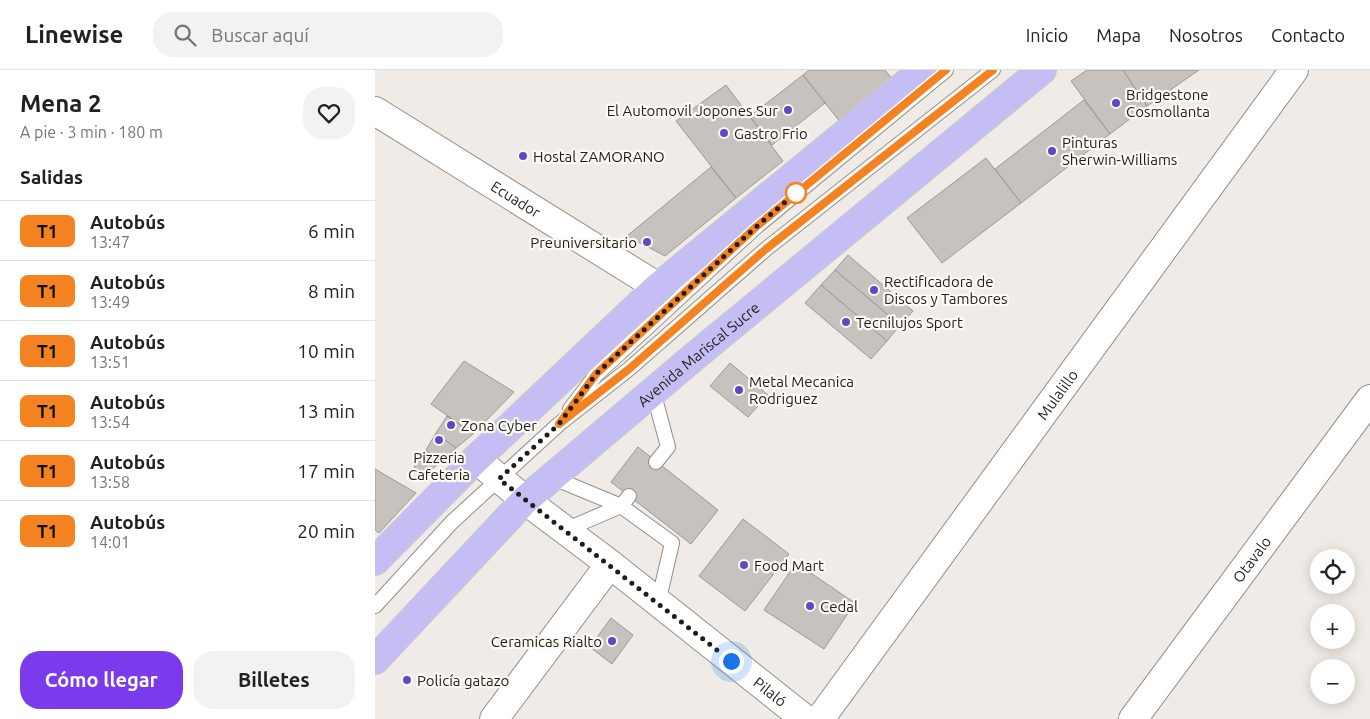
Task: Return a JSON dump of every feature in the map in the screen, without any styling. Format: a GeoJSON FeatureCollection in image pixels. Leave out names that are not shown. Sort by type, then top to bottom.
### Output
{"type":"FeatureCollection","features":[{"type":"Feature","properties":{"kind":"main road"},"geometry":{"type":"LineString","coordinates":[[375,561],[476,459],[658,287],[923,70]]}},
{"type":"Feature","properties":{"kind":"main road","name":"Avenida Mariscal Sucre"},"geometry":{"type":"LineString","coordinates":[[375,660],[525,500],[551,477],[1042,70]]}},
{"type":"Feature","properties":{"kind":"street","name":"Mulalillo"},"geometry":{"type":"LineString","coordinates":[[820,719],[1294,70]]}},
{"type":"Feature","properties":{"kind":"street","name":"Ecuador"},"geometry":{"type":"LineString","coordinates":[[375,111],[658,287]]}},
{"type":"Feature","properties":{"kind":"street","name":"Otavalo"},"geometry":{"type":"LineString","coordinates":[[1133,719],[1370,399]]}},
{"type":"Feature","properties":{"kind":"street","name":"Pilaló"},"geometry":{"type":"LineString","coordinates":[[476,459],[525,500],[610,564],[805,719]]}},
{"type":"Feature","properties":{"kind":"street"},"geometry":{"type":"LineString","coordinates":[[494,719],[610,564]]}},
{"type":"Feature","properties":{"kind":"lane"},"geometry":{"type":"LineString","coordinates":[[559,424],[596,374],[756,227],[946,70]]}},
{"type":"Feature","properties":{"kind":"lane"},"geometry":{"type":"LineString","coordinates":[[375,606],[452,522],[559,424],[629,369],[766,249],[993,70]]}},
{"type":"Feature","properties":{"kind":"lane"},"geometry":{"type":"LineString","coordinates":[[653,391],[668,447],[656,462]]}},
{"type":"Feature","properties":{"kind":"lane"},"geometry":{"type":"LineString","coordinates":[[551,477],[625,501],[672,543],[658,603]]}},
{"type":"Feature","properties":{"kind":"lane"},"geometry":{"type":"LineString","coordinates":[[565,530],[625,501]]}},
{"type":"Feature","properties":{"kind":"building"},"geometry":{"type":"Polygon","coordinates":[[[809,70],[885,70],[893,80],[841,123],[803,75],[809,70]]]}},
{"type":"Feature","properties":{"kind":"building","name":"Bridgestone Cosmollanta"},"geometry":{"type":"Polygon","coordinates":[[[1087,70],[1123,70],[1147,106],[1110,134],[1071,81],[1087,70]]]}},
{"type":"Feature","properties":{"kind":"building"},"geometry":{"type":"Polygon","coordinates":[[[1123,70],[1199,70],[1147,106],[1123,70]]]}},
{"type":"Feature","properties":{"kind":"building","name":"El Automovil Jopones Sur"},"geometry":{"type":"Polygon","coordinates":[[[803,75],[825,103],[772,145],[750,116],[803,75]]]}},
{"type":"Feature","properties":{"kind":"building","name":"Gastro Frio"},"geometry":{"type":"Polygon","coordinates":[[[726,85],[783,161],[736,198],[676,121],[726,85]]]}},
{"type":"Feature","properties":{"kind":"building","name":"Pinturas Sherwin-Williams"},"geometry":{"type":"Polygon","coordinates":[[[1084,100],[1110,134],[1021,203],[995,169],[1084,100]]]}},
{"type":"Feature","properties":{"kind":"building"},"geometry":{"type":"Polygon","coordinates":[[[986,158],[1021,203],[942,263],[907,218],[986,158]]]}},
{"type":"Feature","properties":{"kind":"building"},"geometry":{"type":"Polygon","coordinates":[[[711,167],[736,198],[665,256],[627,236],[711,167]]]}},
{"type":"Feature","properties":{"kind":"building","name":"Rectificadora de Discos y Tambores"},"geometry":{"type":"Polygon","coordinates":[[[848,255],[913,311],[900,325],[835,270],[848,255]]]}},
{"type":"Feature","properties":{"kind":"building"},"geometry":{"type":"Polygon","coordinates":[[[835,270],[900,325],[887,341],[821,285],[835,270]]]}},
{"type":"Feature","properties":{"kind":"building","name":"Tecnilujos Sport"},"geometry":{"type":"Polygon","coordinates":[[[821,285],[887,341],[871,359],[805,303],[821,285]]]}},
{"type":"Feature","properties":{"kind":"building"},"geometry":{"type":"Polygon","coordinates":[[[464,361],[514,392],[473,434],[431,404],[464,361]]]}},
{"type":"Feature","properties":{"kind":"building","name":"Metal Mecanica Rodriguez"},"geometry":{"type":"Polygon","coordinates":[[[730,363],[768,395],[748,417],[710,386],[730,363]]]}},
{"type":"Feature","properties":{"kind":"building","name":"Zona Cyber"},"geometry":{"type":"Polygon","coordinates":[[[447,416],[473,434],[456,448],[436,433],[447,416]]]}},
{"type":"Feature","properties":{"kind":"building","name":"Pizzeria Cafeteria"},"geometry":{"type":"Polygon","coordinates":[[[436,433],[456,448],[441,461],[426,450],[436,433]]]}},
{"type":"Feature","properties":{"kind":"building"},"geometry":{"type":"Polygon","coordinates":[[[638,447],[718,510],[691,544],[611,482],[638,447]]]}},
{"type":"Feature","properties":{"kind":"building"},"geometry":{"type":"Polygon","coordinates":[[[426,450],[441,461],[426,475],[414,467],[426,450]]]}},
{"type":"Feature","properties":{"kind":"building"},"geometry":{"type":"Polygon","coordinates":[[[375,469],[416,493],[379,533],[375,530],[375,469]]]}},
{"type":"Feature","properties":{"kind":"building","name":"Food Mart"},"geometry":{"type":"Polygon","coordinates":[[[743,519],[789,554],[745,611],[699,576],[743,519]]]}},
{"type":"Feature","properties":{"kind":"building","name":"Cedal"},"geometry":{"type":"Polygon","coordinates":[[[796,563],[855,603],[824,649],[764,610],[796,563]]]}},
{"type":"Feature","properties":{"kind":"building","name":"Ceramicas Rialto"},"geometry":{"type":"Polygon","coordinates":[[[611,618],[633,635],[612,664],[590,647],[611,618]]]}},
{"type":"Feature","properties":{"kind":"bus line","name":"T1"},"geometry":{"type":"LineString","coordinates":[[946,70],[756,227],[596,374],[559,424],[629,369],[766,249],[993,70]]}},
{"type":"Feature","properties":{"kind":"place","name":"Bridgestone Cosmollanta"},"geometry":{"type":"Point","coordinates":[1116,103]}},
{"type":"Feature","properties":{"kind":"place","name":"El Automovil Jopones Sur"},"geometry":{"type":"Point","coordinates":[788,110]}},
{"type":"Feature","properties":{"kind":"place","name":"Gastro Frio"},"geometry":{"type":"Point","coordinates":[724,133]}},
{"type":"Feature","properties":{"kind":"place","name":"Pinturas Sherwin-Williams"},"geometry":{"type":"Point","coordinates":[1052,151]}},
{"type":"Feature","properties":{"kind":"place","name":"Hostal ZAMORANO"},"geometry":{"type":"Point","coordinates":[523,156]}},
{"type":"Feature","properties":{"kind":"place","name":"Preuniversitario"},"geometry":{"type":"Point","coordinates":[647,242]}},
{"type":"Feature","properties":{"kind":"place","name":"Rectificadora de Discos y Tambores"},"geometry":{"type":"Point","coordinates":[874,290]}},
{"type":"Feature","properties":{"kind":"place","name":"Tecnilujos Sport"},"geometry":{"type":"Point","coordinates":[846,322]}},
{"type":"Feature","properties":{"kind":"place","name":"Metal Mecanica Rodriguez"},"geometry":{"type":"Point","coordinates":[739,390]}},
{"type":"Feature","properties":{"kind":"place","name":"Zona Cyber"},"geometry":{"type":"Point","coordinates":[451,425]}},
{"type":"Feature","properties":{"kind":"place","name":"Pizzeria Cafeteria"},"geometry":{"type":"Point","coordinates":[439,440]}},
{"type":"Feature","properties":{"kind":"place","name":"Food Mart"},"geometry":{"type":"Point","coordinates":[744,565]}},
{"type":"Feature","properties":{"kind":"place","name":"Cedal"},"geometry":{"type":"Point","coordinates":[810,606]}},
{"type":"Feature","properties":{"kind":"place","name":"Ceramicas Rialto"},"geometry":{"type":"Point","coordinates":[612,641]}},
{"type":"Feature","properties":{"kind":"place","name":"Policía gatazo"},"geometry":{"type":"Point","coordinates":[407,680]}},
{"type":"Feature","properties":{"kind":"route"},"geometry":{"type":"LineString","coordinates":[[731,661],[610,564],[499,479],[559,424],[596,374],[756,227],[796,193]]}}]}
